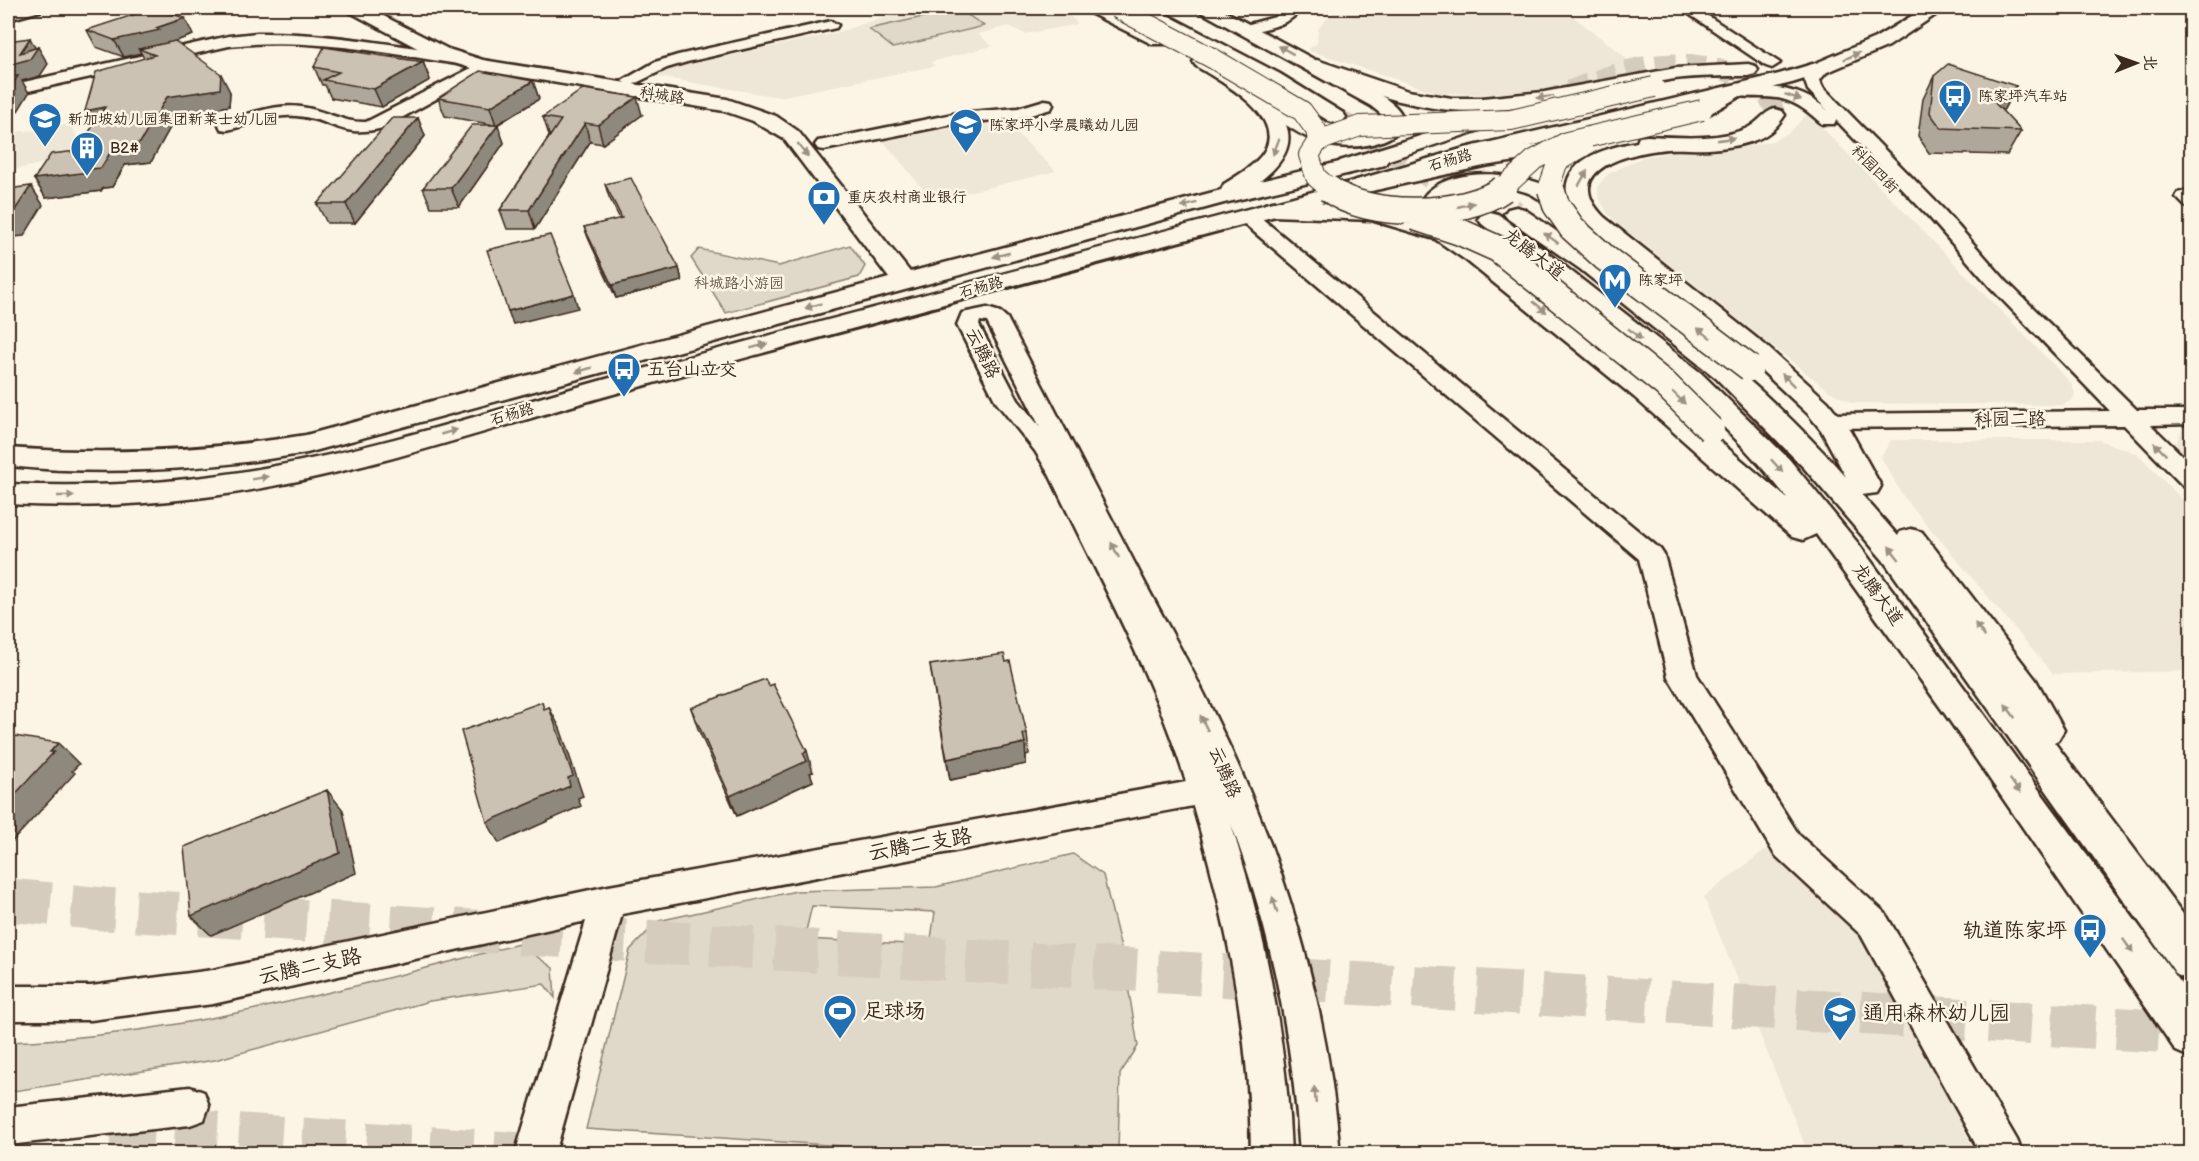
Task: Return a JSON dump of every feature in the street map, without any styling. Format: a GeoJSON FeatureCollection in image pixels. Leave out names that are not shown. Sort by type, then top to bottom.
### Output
{"type":"FeatureCollection","features":[{"type":"Feature","properties":{"kind":"main road","name":"科城路"},"geometry":{"type":"LineString","coordinates":[[356,8],[424,45],[459,59],[485,66],[727,105],[775,123],[791,135],[915,271]]}},
{"type":"Feature","properties":{"kind":"main road","name":"科城路"},"geometry":{"type":"LineString","coordinates":[[378,8],[441,41],[471,53],[516,64],[738,97],[763,104],[788,114],[809,128],[838,164]]}},
{"type":"Feature","properties":{"kind":"main road"},"geometry":{"type":"LineString","coordinates":[[1094,8],[1199,60],[1316,135],[1342,141],[1372,139],[1384,135],[1392,128],[1392,115],[1297,72],[1178,8]]}},
{"type":"Feature","properties":{"kind":"main road"},"geometry":{"type":"LineString","coordinates":[[1117,8],[1212,58],[1302,111],[1316,130],[1318,141]]}},
{"type":"Feature","properties":{"kind":"main road"},"geometry":{"type":"LineString","coordinates":[[1142,8],[1273,78],[1336,117]]}},
{"type":"Feature","properties":{"kind":"main road"},"geometry":{"type":"LineString","coordinates":[[1208,8],[1317,66],[1360,85],[1423,101],[1481,103],[1586,91],[1691,71],[1748,69]]}},
{"type":"Feature","properties":{"kind":"main road","name":"石杨路"},"geometry":{"type":"LineString","coordinates":[[8,494],[86,496],[136,492],[244,481],[306,470],[1358,186],[1730,83],[1823,67],[1882,42],[1937,8]]}},
{"type":"Feature","properties":{"kind":"main road","name":"石杨路"},"geometry":{"type":"LineString","coordinates":[[1730,83],[1748,69],[1791,56]]}},
{"type":"Feature","properties":{"kind":"main road"},"geometry":{"type":"LineString","coordinates":[[1317,66],[1368,105],[1397,105],[1442,112],[1499,115],[1468,130],[1406,145],[1358,186]]}},
{"type":"Feature","properties":{"kind":"main road"},"geometry":{"type":"LineString","coordinates":[[1730,83],[1654,87],[1511,120],[1372,125],[1338,132],[1318,141],[1309,154],[1318,180],[1338,195],[1358,186],[1525,152],[1602,143],[1723,140],[1746,136],[1766,127],[1775,115]]}},
{"type":"Feature","properties":{"kind":"main road"},"geometry":{"type":"LineString","coordinates":[[1358,186],[1403,210],[1444,210],[1475,203],[1492,196],[1512,182],[1527,165],[1562,144],[1702,110],[1730,83]]}},
{"type":"Feature","properties":{"kind":"main road"},"geometry":{"type":"LineString","coordinates":[[1218,197],[1250,179],[1271,159],[1277,148],[1279,137],[1277,124],[1271,112],[1256,96]]}},
{"type":"Feature","properties":{"kind":"main road"},"geometry":{"type":"LineString","coordinates":[[1626,128],[1596,140],[1558,162],[1550,184],[1556,205],[1572,228],[1605,258],[1750,368],[1866,486],[1945,582],[2023,690],[2106,843]]}},
{"type":"Feature","properties":{"kind":"main road"},"geometry":{"type":"LineString","coordinates":[[1668,142],[1623,150],[1602,158],[1579,180],[1579,200],[1584,209],[1634,253],[1771,363],[1829,421],[1866,486]]}},
{"type":"Feature","properties":{"kind":"main road"},"geometry":{"type":"LineString","coordinates":[[1443,234],[1430,215],[1429,207],[1433,200],[1471,182],[1513,183],[1547,193],[1634,253]]}},
{"type":"Feature","properties":{"kind":"main road"},"geometry":{"type":"LineString","coordinates":[[1358,186],[1432,222],[1498,249],[1666,385],[1712,430],[1803,529],[1958,704]]}},
{"type":"Feature","properties":{"kind":"main road","name":"石杨路"},"geometry":{"type":"LineString","coordinates":[[8,457],[76,463],[149,463],[261,452],[307,444],[358,432],[915,271],[1218,197],[1358,186]]}},
{"type":"Feature","properties":{"kind":"main road"},"geometry":{"type":"LineString","coordinates":[[1260,212],[1373,213],[1443,234],[1476,255],[1644,391],[1803,529]]}},
{"type":"Feature","properties":{"kind":"main road","name":"龙腾大道"},"geometry":{"type":"LineString","coordinates":[[2192,962],[1894,552],[1816,462],[1726,372],[1589,264],[1502,216],[1692,379],[1778,465],[1846,550],[1958,704],[2192,1036]]}},
{"type":"Feature","properties":{"kind":"street"},"geometry":{"type":"LineString","coordinates":[[8,16],[36,8]]}},
{"type":"Feature","properties":{"kind":"street"},"geometry":{"type":"LineString","coordinates":[[1265,8],[1274,21]]}},
{"type":"Feature","properties":{"kind":"street"},"geometry":{"type":"LineString","coordinates":[[1247,29],[1274,21],[1292,12],[1295,8]]}},
{"type":"Feature","properties":{"kind":"street"},"geometry":{"type":"LineString","coordinates":[[1687,8],[1772,63]]}},
{"type":"Feature","properties":{"kind":"street"},"geometry":{"type":"LineString","coordinates":[[630,81],[676,59],[831,25]]}},
{"type":"Feature","properties":{"kind":"street"},"geometry":{"type":"LineString","coordinates":[[15,89],[229,41],[259,37],[304,38],[459,59]]}},
{"type":"Feature","properties":{"kind":"street"},"geometry":{"type":"LineString","coordinates":[[227,125],[273,112],[291,111],[306,113],[348,128],[364,128],[485,66]]}},
{"type":"Feature","properties":{"kind":"street","name":"科园四街"},"geometry":{"type":"LineString","coordinates":[[1823,67],[1812,79],[1814,87],[1937,214],[1999,285],[2128,418],[2192,480]]}},
{"type":"Feature","properties":{"kind":"street","name":"科园四街"},"geometry":{"type":"LineString","coordinates":[[1730,83],[1782,93],[1812,104],[1918,213],[1999,285]]}},
{"type":"Feature","properties":{"kind":"street"},"geometry":{"type":"LineString","coordinates":[[824,145],[958,118],[1020,112],[1045,105]]}},
{"type":"Feature","properties":{"kind":"street"},"geometry":{"type":"LineString","coordinates":[[1260,212],[1651,555],[1683,677],[1787,845],[1873,924],[2003,1154]]}},
{"type":"Feature","properties":{"kind":"street","name":"云腾路"},"geometry":{"type":"LineString","coordinates":[[1271,1154],[1265,1049],[1252,971],[1230,875],[1218,789],[1193,701],[996,318],[975,315],[970,318],[968,325],[1008,402],[1044,447],[1061,474],[1174,706],[1218,789],[1264,870],[1288,946],[1309,1044],[1320,1154]]}},
{"type":"Feature","properties":{"kind":"street","name":"科园二路"},"geometry":{"type":"LineString","coordinates":[[1829,421],[2192,417]]}},
{"type":"Feature","properties":{"kind":"street","name":"云腾二支路"},"geometry":{"type":"LineString","coordinates":[[8,1003],[91,1003],[213,987],[609,901],[1218,789]]}},
{"type":"Feature","properties":{"kind":"street"},"geometry":{"type":"LineString","coordinates":[[535,1154],[609,901]]}},
{"type":"Feature","properties":{"kind":"street"},"geometry":{"type":"LineString","coordinates":[[8,1126],[190,1106]]}},
{"type":"Feature","properties":{"kind":"shaded area"},"geometry":{"type":"Polygon","coordinates":[[[908,8],[1062,8],[1078,24],[1025,34],[1009,26],[978,34],[992,46],[931,62],[935,66],[779,97],[659,77],[660,73],[681,66],[836,33],[911,11],[908,8]]]}},
{"type":"Feature","properties":{"kind":"shaded area"},"geometry":{"type":"Polygon","coordinates":[[[1336,8],[1562,8],[1623,55],[1638,74],[1579,89],[1506,95],[1438,93],[1307,50],[1317,43],[1318,29],[1336,8]]]}},
{"type":"Feature","properties":{"kind":"shaded area"},"geometry":{"type":"Polygon","coordinates":[[[1808,113],[2071,383],[2075,393],[2073,399],[2063,405],[1853,403],[1829,391],[1622,227],[1608,214],[1598,196],[1598,186],[1608,174],[1643,157],[1673,152],[1744,147],[1772,141],[1790,132],[1808,113]]]}},
{"type":"Feature","properties":{"kind":"shaded area","name":"陈家坪小学晨曦幼儿园"},"geometry":{"type":"Polygon","coordinates":[[[1002,119],[1056,171],[933,201],[880,137],[950,123],[1002,119]]]}},
{"type":"Feature","properties":{"kind":"shaded area","name":"新加坡幼儿园集团新莱士幼儿园"},"geometry":{"type":"Polygon","coordinates":[[[60,125],[71,125],[85,154],[8,171],[8,132],[45,130],[60,125]]]}},
{"type":"Feature","properties":{"kind":"shaded area"},"geometry":{"type":"Polygon","coordinates":[[[2183,426],[2191,426],[2191,463],[2175,447],[2183,426]]]}},
{"type":"Feature","properties":{"kind":"shaded area"},"geometry":{"type":"Polygon","coordinates":[[[1891,440],[2099,440],[2138,454],[2191,509],[2191,671],[2053,674],[1903,496],[1881,457],[1891,440]]]}},
{"type":"Feature","properties":{"kind":"shaded area","name":"通用森林幼儿园"},"geometry":{"type":"Polygon","coordinates":[[[1766,849],[1859,930],[1976,1153],[1808,1153],[1704,897],[1766,849]]]}},
{"type":"Feature","properties":{"kind":"green space"},"geometry":{"type":"Polygon","coordinates":[[[959,9],[984,26],[893,48],[869,29],[959,9]]]}},
{"type":"Feature","properties":{"kind":"green space","name":"科城路小游园"},"geometry":{"type":"Polygon","coordinates":[[[850,245],[865,266],[859,277],[726,313],[691,258],[699,249],[779,266],[850,245]]]}},
{"type":"Feature","properties":{"kind":"green space"},"geometry":{"type":"Polygon","coordinates":[[[1073,854],[1103,875],[1123,956],[1138,1046],[1120,1074],[1118,1153],[889,1154],[889,1149],[586,1129],[630,950],[658,921],[796,891],[936,887],[1073,854]],[[812,906],[804,939],[930,945],[935,912],[812,906]]]}},
{"type":"Feature","properties":{"kind":"green space"},"geometry":{"type":"Polygon","coordinates":[[[519,944],[553,968],[555,998],[544,984],[430,1001],[215,1060],[8,1092],[8,1042],[73,1038],[202,1020],[329,992],[519,944]]]}},
{"type":"Feature","properties":{"kind":"building"},"geometry":{"type":"Polygon","coordinates":[[[154,8],[185,18],[156,28],[160,30],[114,40],[87,30],[154,8]]]}},
{"type":"Feature","properties":{"kind":"building"},"geometry":{"type":"Polygon","coordinates":[[[30,38],[20,53],[38,47],[30,59],[8,65],[8,41],[30,38]]]}},
{"type":"Feature","properties":{"kind":"building"},"geometry":{"type":"Polygon","coordinates":[[[175,41],[221,74],[220,89],[167,97],[140,143],[114,146],[101,168],[91,169],[89,172],[34,179],[51,154],[77,151],[105,107],[85,111],[96,72],[155,55],[139,49],[175,41]]]}},
{"type":"Feature","properties":{"kind":"building"},"geometry":{"type":"Polygon","coordinates":[[[324,47],[423,62],[374,89],[323,80],[339,72],[314,67],[324,47]]]}},
{"type":"Feature","properties":{"kind":"building"},"geometry":{"type":"Polygon","coordinates":[[[1948,64],[2016,86],[1995,103],[2021,131],[1941,128],[1930,113],[1934,76],[1948,64]]]}},
{"type":"Feature","properties":{"kind":"building"},"geometry":{"type":"Polygon","coordinates":[[[480,71],[533,81],[490,107],[438,98],[480,71]]]}},
{"type":"Feature","properties":{"kind":"building"},"geometry":{"type":"Polygon","coordinates":[[[18,76],[8,91],[8,77],[18,76]]]}},
{"type":"Feature","properties":{"kind":"building"},"geometry":{"type":"Polygon","coordinates":[[[583,89],[637,97],[598,125],[585,123],[529,210],[500,210],[561,120],[543,117],[583,89]]]}},
{"type":"Feature","properties":{"kind":"building"},"geometry":{"type":"Polygon","coordinates":[[[392,118],[418,118],[346,204],[317,204],[392,118]]]}},
{"type":"Feature","properties":{"kind":"building"},"geometry":{"type":"Polygon","coordinates":[[[472,125],[498,125],[451,188],[423,188],[472,125]]]}},
{"type":"Feature","properties":{"kind":"building"},"geometry":{"type":"Polygon","coordinates":[[[631,178],[679,268],[612,285],[584,227],[622,218],[605,184],[631,178]]]}},
{"type":"Feature","properties":{"kind":"building"},"geometry":{"type":"Polygon","coordinates":[[[31,186],[11,216],[8,217],[8,189],[31,186]]]}},
{"type":"Feature","properties":{"kind":"building"},"geometry":{"type":"Polygon","coordinates":[[[550,235],[574,294],[508,311],[487,250],[550,235]]]}},
{"type":"Feature","properties":{"kind":"building"},"geometry":{"type":"Polygon","coordinates":[[[1004,654],[1006,662],[1010,661],[1027,734],[1023,734],[1025,743],[947,759],[930,665],[1004,654]]]}},
{"type":"Feature","properties":{"kind":"building"},"geometry":{"type":"Polygon","coordinates":[[[765,679],[769,686],[773,684],[807,751],[803,753],[807,761],[730,796],[691,708],[765,679]]]}},
{"type":"Feature","properties":{"kind":"building"},"geometry":{"type":"Polygon","coordinates":[[[542,702],[544,709],[549,707],[573,776],[568,778],[570,786],[487,822],[461,731],[542,702]]]}},
{"type":"Feature","properties":{"kind":"building"},"geometry":{"type":"Polygon","coordinates":[[[8,735],[58,743],[50,752],[54,752],[8,802],[8,735]]]}},
{"type":"Feature","properties":{"kind":"building"},"geometry":{"type":"Polygon","coordinates":[[[327,790],[340,853],[191,916],[184,847],[327,790]]]}},
{"type":"Feature","properties":{"kind":"tunnel"},"geometry":{"type":"LineString","coordinates":[[1542,102],[1613,74],[1661,64],[1685,64],[1710,67],[1749,81],[1766,95],[1775,115]]}},
{"type":"Feature","properties":{"kind":"tunnel"},"geometry":{"type":"LineString","coordinates":[[1338,118],[1447,190]]}},
{"type":"Feature","properties":{"kind":"tunnel"},"geometry":{"type":"LineString","coordinates":[[1464,179],[1481,190]]}},
{"type":"Feature","properties":{"kind":"tunnel"},"geometry":{"type":"LineString","coordinates":[[1445,189],[1475,209]]}},
{"type":"Feature","properties":{"kind":"tunnel"},"geometry":{"type":"LineString","coordinates":[[1479,189],[1515,213]]}},
{"type":"Feature","properties":{"kind":"tunnel"},"geometry":{"type":"LineString","coordinates":[[8,900],[104,909],[2192,1033]]}},
{"type":"Feature","properties":{"kind":"tunnel"},"geometry":{"type":"LineString","coordinates":[[111,1126],[524,1154]]}},
{"type":"Feature","properties":{"kind":"place","name":"陈家坪汽车站"},"geometry":{"type":"Point","coordinates":[1955,125]}},
{"type":"Feature","properties":{"kind":"place","name":"新加坡幼儿园集团新莱士幼儿园"},"geometry":{"type":"Point","coordinates":[45,148]}},
{"type":"Feature","properties":{"kind":"place","name":"陈家坪小学晨曦幼儿园"},"geometry":{"type":"Point","coordinates":[966,154]}},
{"type":"Feature","properties":{"kind":"place","name":"B2#"},"geometry":{"type":"Point","coordinates":[87,177]}},
{"type":"Feature","properties":{"kind":"place","name":"重庆农村商业银行"},"geometry":{"type":"Point","coordinates":[824,226]}},
{"type":"Feature","properties":{"kind":"place","name":"陈家坪"},"geometry":{"type":"Point","coordinates":[1615,309]}},
{"type":"Feature","properties":{"kind":"place","name":"五台山立交"},"geometry":{"type":"Point","coordinates":[624,398]}},
{"type":"Feature","properties":{"kind":"place","name":"轨道陈家坪"},"geometry":{"type":"Point","coordinates":[2090,959]}},
{"type":"Feature","properties":{"kind":"place","name":"足球场"},"geometry":{"type":"Point","coordinates":[840,1040]}},
{"type":"Feature","properties":{"kind":"place","name":"通用森林幼儿园"},"geometry":{"type":"Point","coordinates":[1840,1042]}}]}
